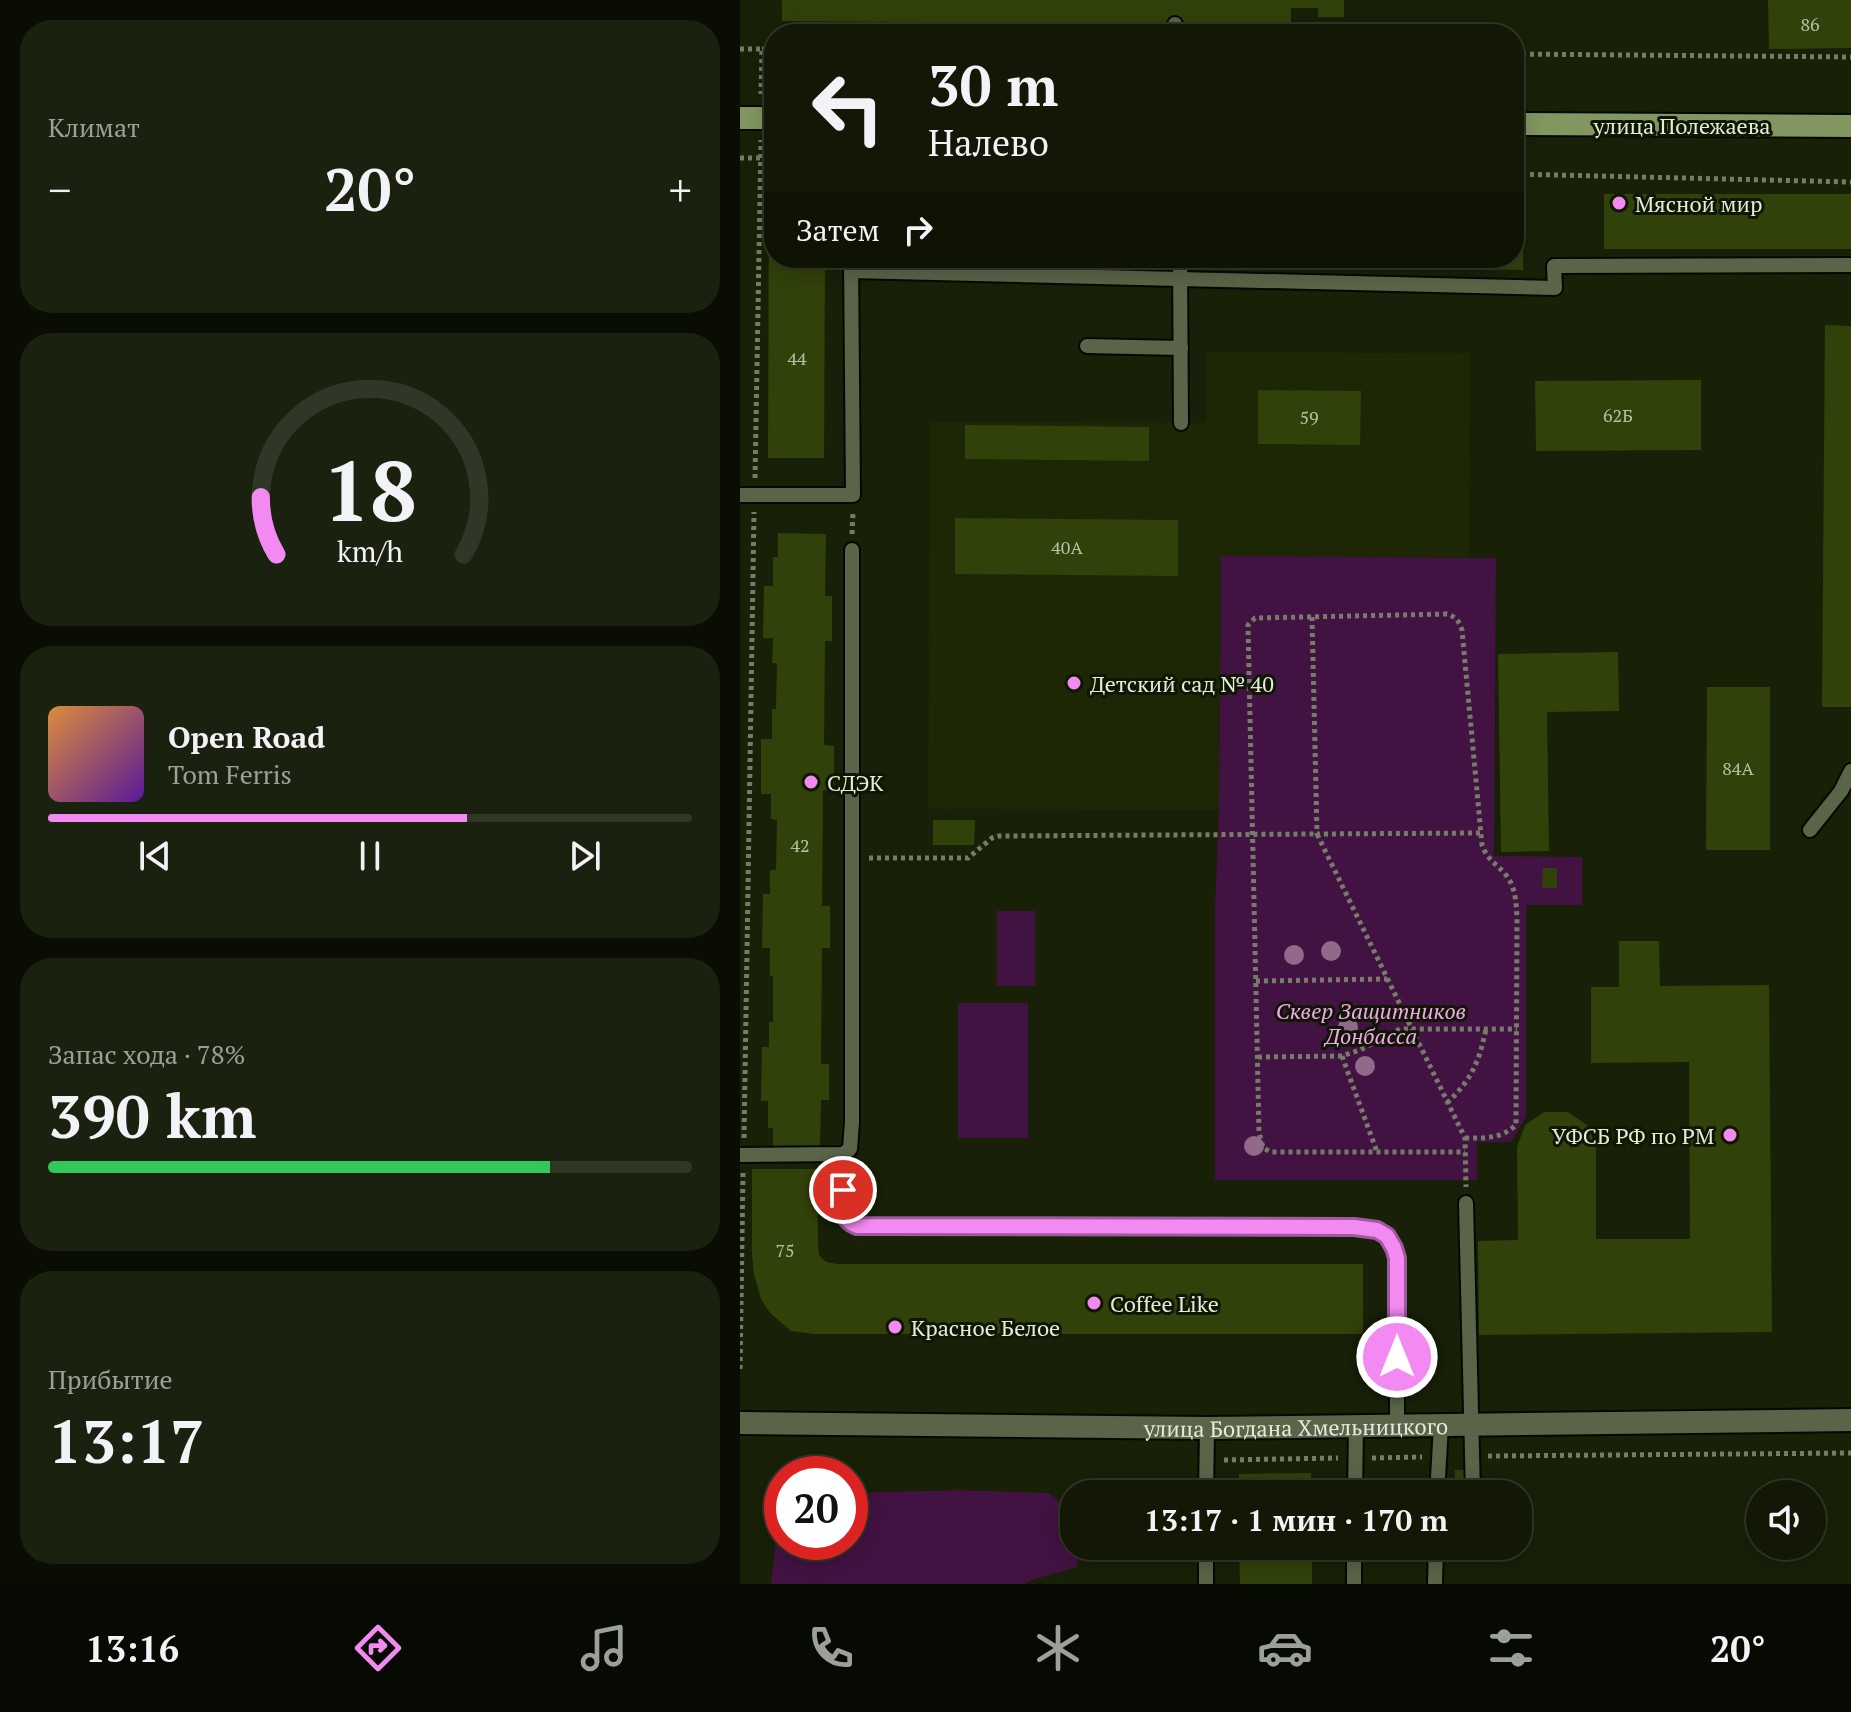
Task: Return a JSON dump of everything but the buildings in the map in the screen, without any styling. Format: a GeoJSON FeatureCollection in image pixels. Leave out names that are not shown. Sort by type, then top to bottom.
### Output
{"type":"FeatureCollection","features":[{"type":"Feature","properties":{"kind":"main road"},"geometry":{"type":"LineString","coordinates":[[740,118],[764,118]]}},
{"type":"Feature","properties":{"kind":"main road","name":"улица Полежаева"},"geometry":{"type":"LineString","coordinates":[[1524,124],[1851,126]]}},
{"type":"Feature","properties":{"kind":"street","name":"улица Богдана Хмельницкого"},"geometry":{"type":"LineString","coordinates":[[740,1423],[1207,1428],[1851,1420]]}},
{"type":"Feature","properties":{"kind":"lane"},"geometry":{"type":"LineString","coordinates":[[922,268],[1180,279],[1555,288],[1554,266],[1851,265]]}},
{"type":"Feature","properties":{"kind":"lane"},"geometry":{"type":"LineString","coordinates":[[747,495],[853,495],[851,268]]}},
{"type":"Feature","properties":{"kind":"lane"},"geometry":{"type":"LineString","coordinates":[[1180,268],[1181,423]]}},
{"type":"Feature","properties":{"kind":"lane"},"geometry":{"type":"LineString","coordinates":[[1087,346],[1181,348]]}},
{"type":"Feature","properties":{"kind":"lane"},"geometry":{"type":"LineString","coordinates":[[742,1155],[843,1154],[850,1149],[852,550]]}},
{"type":"Feature","properties":{"kind":"lane"},"geometry":{"type":"LineString","coordinates":[[1810,830],[1841,791],[1851,771]]}},
{"type":"Feature","properties":{"kind":"lane"},"geometry":{"type":"LineString","coordinates":[[843,1190],[844,1217],[857,1226],[1354,1227],[1377,1230],[1387,1236],[1397,1258],[1397,1426]]}},
{"type":"Feature","properties":{"kind":"lane"},"geometry":{"type":"LineString","coordinates":[[1466,1203],[1473,1480]]}},
{"type":"Feature","properties":{"kind":"lane"},"geometry":{"type":"LineString","coordinates":[[1355,1480],[1356,1426]]}},
{"type":"Feature","properties":{"kind":"lane"},"geometry":{"type":"LineString","coordinates":[[1438,1480],[1441,1426]]}},
{"type":"Feature","properties":{"kind":"lane"},"geometry":{"type":"LineString","coordinates":[[1206,1480],[1207,1428]]}},
{"type":"Feature","properties":{"kind":"lane"},"geometry":{"type":"LineString","coordinates":[[1206,1560],[1206,1584]]}},
{"type":"Feature","properties":{"kind":"lane"},"geometry":{"type":"LineString","coordinates":[[1354,1560],[1354,1584]]}},
{"type":"Feature","properties":{"kind":"lane"},"geometry":{"type":"LineString","coordinates":[[1435,1584],[1436,1560]]}},
{"type":"Feature","properties":{"kind":"path"},"geometry":{"type":"LineString","coordinates":[[1524,54],[1851,57]]}},
{"type":"Feature","properties":{"kind":"path"},"geometry":{"type":"LineString","coordinates":[[740,158],[764,158]]}},
{"type":"Feature","properties":{"kind":"path"},"geometry":{"type":"LineString","coordinates":[[740,1369],[747,495],[760,158]]}},
{"type":"Feature","properties":{"kind":"path"},"geometry":{"type":"LineString","coordinates":[[1524,174],[1851,182]]}},
{"type":"Feature","properties":{"kind":"path"},"geometry":{"type":"LineString","coordinates":[[852,550],[853,495]]}},
{"type":"Feature","properties":{"kind":"path"},"geometry":{"type":"LineString","coordinates":[[1465,1138],[1494,1138],[1516,1125],[1516,898],[1506,875],[1486,855],[1480,833],[1459,621],[1447,614],[1255,618],[1248,625],[1259,1132],[1263,1148],[1267,1151],[1465,1152]]}},
{"type":"Feature","properties":{"kind":"path"},"geometry":{"type":"LineString","coordinates":[[1312,617],[1317,834],[1465,1138],[1466,1203]]}},
{"type":"Feature","properties":{"kind":"path"},"geometry":{"type":"LineString","coordinates":[[852,857],[968,858],[992,838],[999,836],[1480,833]]}},
{"type":"Feature","properties":{"kind":"path"},"geometry":{"type":"LineString","coordinates":[[1256,981],[1387,979]]}},
{"type":"Feature","properties":{"kind":"path"},"geometry":{"type":"LineString","coordinates":[[1258,1057],[1342,1056],[1400,1029],[1517,1029]]}},
{"type":"Feature","properties":{"kind":"path"},"geometry":{"type":"LineString","coordinates":[[1447,1103],[1463,1087],[1480,1057],[1486,1029]]}},
{"type":"Feature","properties":{"kind":"path"},"geometry":{"type":"LineString","coordinates":[[1342,1056],[1377,1152]]}},
{"type":"Feature","properties":{"kind":"path"},"geometry":{"type":"LineString","coordinates":[[1473,1456],[1851,1453]]}},
{"type":"Feature","properties":{"kind":"path"},"geometry":{"type":"LineString","coordinates":[[1206,1461],[1440,1457]]}},
{"type":"Feature","properties":{"kind":"shaded area","name":"Детский сад № 40"},"geometry":{"type":"Polygon","coordinates":[[[1207,352],[1470,353],[1469,557],[1221,557],[1219,810],[928,809],[930,422],[1206,423],[1207,352]]]}},
{"type":"Feature","properties":{"kind":"green space","name":"Сквер Защитников Донбасса"},"geometry":{"type":"Polygon","coordinates":[[[1221,556],[1496,558],[1494,856],[1582,857],[1582,905],[1526,905],[1526,1117],[1511,1142],[1477,1142],[1477,1180],[1215,1180],[1215,908],[1221,556]]]}},
{"type":"Feature","properties":{"kind":"green space"},"geometry":{"type":"Polygon","coordinates":[[[997,911],[1035,911],[1035,986],[997,986],[997,911]]]}},
{"type":"Feature","properties":{"kind":"green space"},"geometry":{"type":"Polygon","coordinates":[[[958,1003],[1028,1003],[1028,1138],[958,1138],[958,1003]]]}},
{"type":"Feature","properties":{"kind":"green space"},"geometry":{"type":"Polygon","coordinates":[[[959,1490],[1049,1493],[1060,1502],[1060,1560],[1078,1560],[1077,1567],[1025,1584],[771,1584],[774,1560],[868,1560],[868,1493],[959,1490]]]}},
{"type":"Feature","properties":{"kind":"place","name":"Мясной мир"},"geometry":{"type":"Point","coordinates":[1619,203]}},
{"type":"Feature","properties":{"kind":"place","name":"Детский сад № 40"},"geometry":{"type":"Point","coordinates":[1074,683]}},
{"type":"Feature","properties":{"kind":"place","name":"СДЭК"},"geometry":{"type":"Point","coordinates":[811,782]}},
{"type":"Feature","properties":{"kind":"place","name":"УФСБ РФ по РМ"},"geometry":{"type":"Point","coordinates":[1730,1135]}},
{"type":"Feature","properties":{"kind":"place","name":"Coffee Like"},"geometry":{"type":"Point","coordinates":[1094,1303]}},
{"type":"Feature","properties":{"kind":"place","name":"Красное Белое"},"geometry":{"type":"Point","coordinates":[895,1327]}},
{"type":"Feature","properties":{"kind":"route"},"geometry":{"type":"LineString","coordinates":[[843,1190],[844,1217],[857,1226],[1354,1227],[1377,1230],[1387,1236],[1397,1258],[1397,1357]]}}]}
